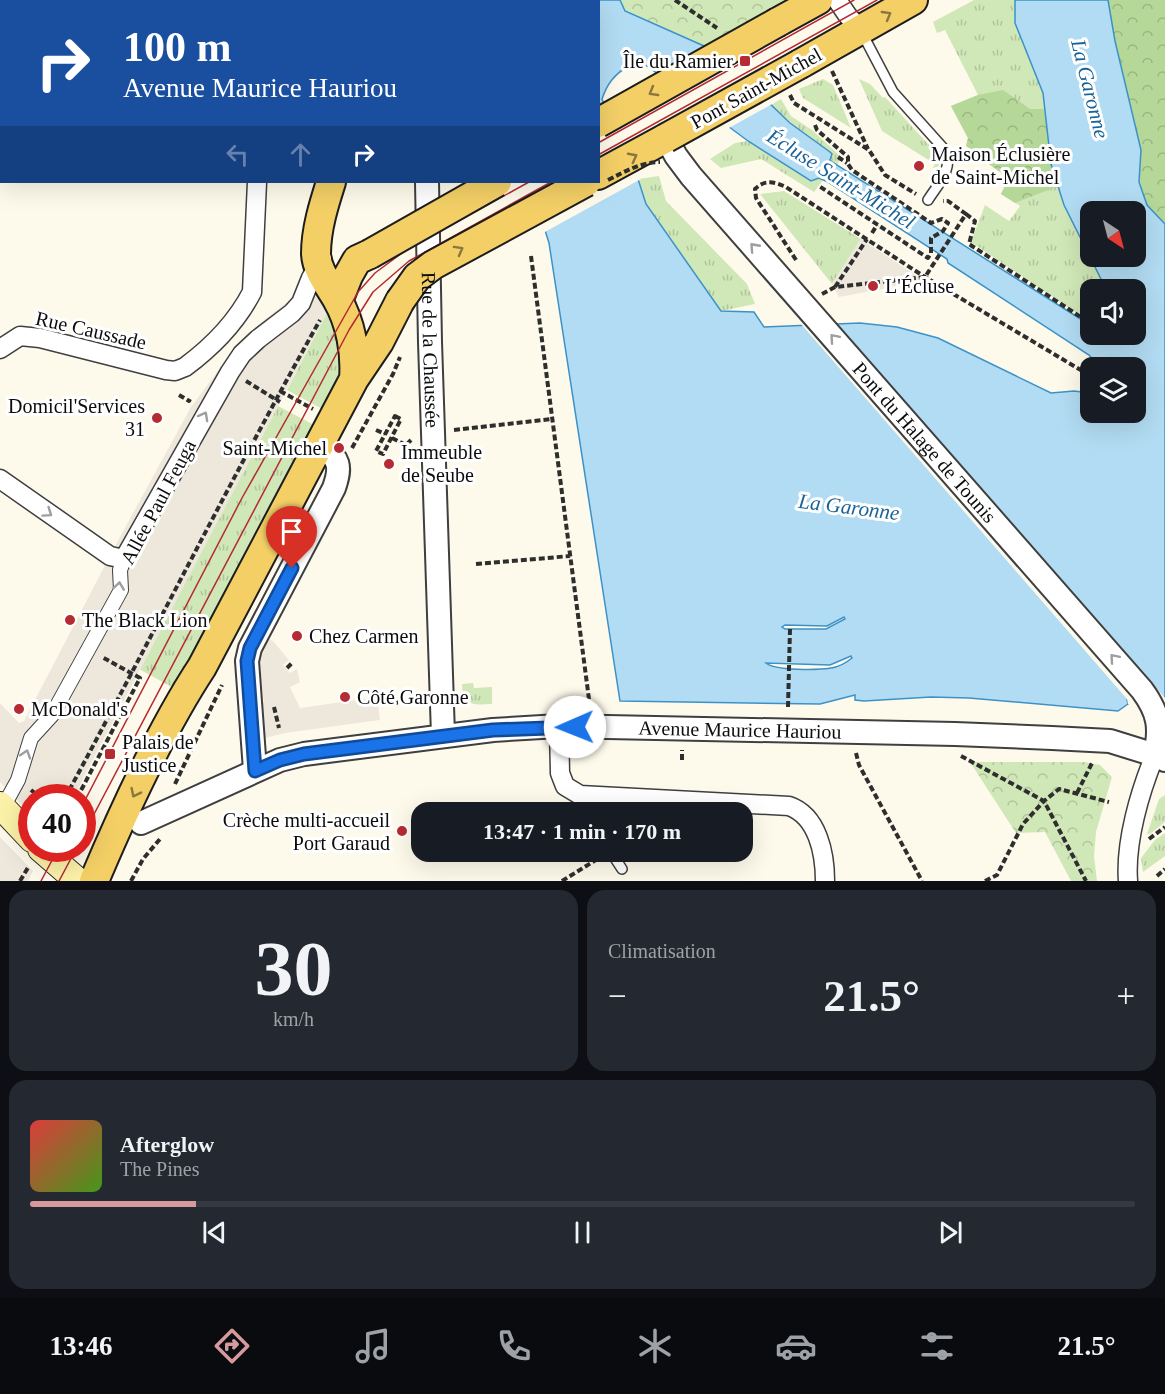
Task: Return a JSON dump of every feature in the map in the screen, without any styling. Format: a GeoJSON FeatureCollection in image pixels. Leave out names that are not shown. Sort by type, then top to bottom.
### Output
{"type":"FeatureCollection","features":[{"type":"Feature","properties":{"kind":"main road"},"geometry":{"type":"LineString","coordinates":[[600,122],[818,0]]}},
{"type":"Feature","properties":{"kind":"main road","name":"Pont Saint-Michel"},"geometry":{"type":"LineString","coordinates":[[600,174],[913,0]]}},
{"type":"Feature","properties":{"kind":"main road"},"geometry":{"type":"LineString","coordinates":[[332,183],[320,223],[321,249],[331,306],[354,348],[356,361],[354,380]]}},
{"type":"Feature","properties":{"kind":"main road"},"geometry":{"type":"LineString","coordinates":[[331,306],[348,276],[363,257],[495,183]]}},
{"type":"Feature","properties":{"kind":"main road"},"geometry":{"type":"LineString","coordinates":[[94,881],[181,699],[202,667],[354,380],[380,342],[400,301],[417,277],[433,265],[584,183]]}},
{"type":"Feature","properties":{"kind":"main road"},"geometry":{"type":"LineString","coordinates":[[321,249],[340,259],[363,257]]}},
{"type":"Feature","properties":{"kind":"main road"},"geometry":{"type":"LineString","coordinates":[[100,881],[152,830],[195,706],[202,667]]}},
{"type":"Feature","properties":{"kind":"main road"},"geometry":{"type":"LineString","coordinates":[[1,808],[18,825]]}},
{"type":"Feature","properties":{"kind":"main road"},"geometry":{"type":"LineString","coordinates":[[44,862],[78,881]]}},
{"type":"Feature","properties":{"kind":"street"},"geometry":{"type":"LineString","coordinates":[[837,0],[861,30]]}},
{"type":"Feature","properties":{"kind":"street","name":"Pont du Halage de Tounis"},"geometry":{"type":"LineString","coordinates":[[666,138],[676,156],[695,180],[1152,703],[1158,723],[1160,758]]}},
{"type":"Feature","properties":{"kind":"street","name":"Rue Caussade"},"geometry":{"type":"LineString","coordinates":[[0,349],[20,336],[40,338],[166,370],[175,371],[185,368],[234,321],[252,292],[257,183]]}},
{"type":"Feature","properties":{"kind":"street","name":"Rue de la Chaussée"},"geometry":{"type":"LineString","coordinates":[[427,183],[443,735]]}},
{"type":"Feature","properties":{"kind":"street","name":"Allée Paul Feuga"},"geometry":{"type":"LineString","coordinates":[[1,808],[18,780],[31,738],[52,715],[121,590],[120,570],[124,559],[230,372],[242,354],[292,313],[300,303],[321,249]]}},
{"type":"Feature","properties":{"kind":"street"},"geometry":{"type":"LineString","coordinates":[[255,771],[247,661],[250,648],[334,489],[340,465],[332,453],[327,432]]}},
{"type":"Feature","properties":{"kind":"street"},"geometry":{"type":"LineString","coordinates":[[0,479],[110,556],[124,559]]}},
{"type":"Feature","properties":{"kind":"street"},"geometry":{"type":"LineString","coordinates":[[559,726],[560,772],[565,786],[580,795],[601,802]]}},
{"type":"Feature","properties":{"kind":"street","name":"Avenue Maurice Hauriou"},"geometry":{"type":"LineString","coordinates":[[152,830],[202,796],[280,760],[304,754],[493,730],[559,726],[1052,738],[1110,741],[1160,758]]}},
{"type":"Feature","properties":{"kind":"street"},"geometry":{"type":"LineString","coordinates":[[1128,881],[1126,859],[1145,778],[1160,758]]}},
{"type":"Feature","properties":{"kind":"street"},"geometry":{"type":"LineString","coordinates":[[753,806],[789,806],[803,814],[823,850],[825,881]]}},
{"type":"Feature","properties":{"kind":"lane"},"geometry":{"type":"LineString","coordinates":[[861,30],[893,92],[945,150],[948,157],[949,168],[928,200]]}},
{"type":"Feature","properties":{"kind":"lane"},"geometry":{"type":"LineString","coordinates":[[618,862],[622,869]]}},
{"type":"Feature","properties":{"kind":"path"},"geometry":{"type":"LineString","coordinates":[[675,0],[718,29]]}},
{"type":"Feature","properties":{"kind":"path"},"geometry":{"type":"LineString","coordinates":[[835,76],[859,133],[885,175],[907,190],[928,200],[948,201],[966,214],[975,221],[969,244],[1080,316]]}},
{"type":"Feature","properties":{"kind":"path"},"geometry":{"type":"LineString","coordinates":[[789,94],[794,103],[869,150]]}},
{"type":"Feature","properties":{"kind":"path"},"geometry":{"type":"LineString","coordinates":[[815,125],[817,130],[848,157],[850,171],[931,223],[942,219],[948,223],[943,231],[931,238],[931,253],[927,258],[819,186]]}},
{"type":"Feature","properties":{"kind":"path"},"geometry":{"type":"LineString","coordinates":[[838,157],[848,164]]}},
{"type":"Feature","properties":{"kind":"path"},"geometry":{"type":"LineString","coordinates":[[800,267],[756,198],[754,193],[759,184],[776,183],[786,187],[926,277],[1080,370]]}},
{"type":"Feature","properties":{"kind":"path"},"geometry":{"type":"LineString","coordinates":[[837,189],[838,198]]}},
{"type":"Feature","properties":{"kind":"path"},"geometry":{"type":"LineString","coordinates":[[822,293],[835,287],[926,277],[966,214]]}},
{"type":"Feature","properties":{"kind":"path"},"geometry":{"type":"LineString","coordinates":[[872,233],[877,225]]}},
{"type":"Feature","properties":{"kind":"path"},"geometry":{"type":"LineString","coordinates":[[835,287],[867,239]]}},
{"type":"Feature","properties":{"kind":"path"},"geometry":{"type":"LineString","coordinates":[[531,256],[591,710]]}},
{"type":"Feature","properties":{"kind":"path"},"geometry":{"type":"LineString","coordinates":[[73,784],[280,391],[320,320],[331,306]]}},
{"type":"Feature","properties":{"kind":"path"},"geometry":{"type":"LineString","coordinates":[[280,391],[327,432]]}},
{"type":"Feature","properties":{"kind":"path"},"geometry":{"type":"LineString","coordinates":[[179,395],[189,401],[195,393]]}},
{"type":"Feature","properties":{"kind":"path"},"geometry":{"type":"LineString","coordinates":[[395,416],[401,419],[384,454],[376,451],[385,434],[395,416]]}},
{"type":"Feature","properties":{"kind":"path"},"geometry":{"type":"LineString","coordinates":[[452,430],[552,418]]}},
{"type":"Feature","properties":{"kind":"path"},"geometry":{"type":"LineString","coordinates":[[376,430],[385,434]]}},
{"type":"Feature","properties":{"kind":"path"},"geometry":{"type":"LineString","coordinates":[[356,442],[360,435]]}},
{"type":"Feature","properties":{"kind":"path"},"geometry":{"type":"LineString","coordinates":[[392,438],[406,445]]}},
{"type":"Feature","properties":{"kind":"path"},"geometry":{"type":"LineString","coordinates":[[476,564],[570,556]]}},
{"type":"Feature","properties":{"kind":"path"},"geometry":{"type":"LineString","coordinates":[[788,707],[790,629]]}},
{"type":"Feature","properties":{"kind":"path"},"geometry":{"type":"LineString","coordinates":[[84,784],[140,678],[89,650]]}},
{"type":"Feature","properties":{"kind":"path"},"geometry":{"type":"LineString","coordinates":[[286,668],[292,663]]}},
{"type":"Feature","properties":{"kind":"path"},"geometry":{"type":"LineString","coordinates":[[392,703],[416,701]]}},
{"type":"Feature","properties":{"kind":"path"},"geometry":{"type":"LineString","coordinates":[[682,750],[682,760]]}},
{"type":"Feature","properties":{"kind":"path"},"geometry":{"type":"LineString","coordinates":[[855,753],[859,765],[922,881]]}},
{"type":"Feature","properties":{"kind":"path"},"geometry":{"type":"LineString","coordinates":[[960,756],[1044,801],[1086,881]]}},
{"type":"Feature","properties":{"kind":"path"},"geometry":{"type":"LineString","coordinates":[[1077,793],[1095,758]]}},
{"type":"Feature","properties":{"kind":"path"},"geometry":{"type":"LineString","coordinates":[[985,881],[995,879],[1023,824],[1044,801],[1059,789],[1109,802]]}},
{"type":"Feature","properties":{"kind":"path"},"geometry":{"type":"LineString","coordinates":[[1147,841],[1165,827]]}},
{"type":"Feature","properties":{"kind":"path"},"geometry":{"type":"LineString","coordinates":[[131,881],[143,860],[152,830]]}},
{"type":"Feature","properties":{"kind":"path"},"geometry":{"type":"LineString","coordinates":[[20,881],[32,862]]}},
{"type":"Feature","properties":{"kind":"path"},"geometry":{"type":"LineString","coordinates":[[562,881],[594,862]]}},
{"type":"Feature","properties":{"kind":"path"},"geometry":{"type":"LineString","coordinates":[[1157,876],[1165,869]]}},
{"type":"Feature","properties":{"kind":"green space"},"geometry":{"type":"Polygon","coordinates":[[[620,0],[784,0],[779,7],[704,46],[625,11],[620,0]]]}},
{"type":"Feature","properties":{"kind":"green space"},"geometry":{"type":"Polygon","coordinates":[[[974,0],[1015,0],[1015,23],[1043,93],[1051,164],[1064,205],[1080,237],[1080,267],[1095,267],[1101,279],[1080,279],[1080,315],[971,242],[985,205],[1009,221],[1020,206],[1001,194],[1008,178],[986,162],[987,159],[966,146],[968,138],[951,106],[978,95],[945,30],[937,33],[933,22],[974,0]]]}},
{"type":"Feature","properties":{"kind":"green space"},"geometry":{"type":"Polygon","coordinates":[[[1108,0],[1165,0],[1165,224],[1147,205],[1139,182],[1141,150],[1115,41],[1108,0]]]}},
{"type":"Feature","properties":{"kind":"green space"},"geometry":{"type":"Polygon","coordinates":[[[823,79],[833,85],[851,128],[803,98],[799,89],[823,79]]]}},
{"type":"Feature","properties":{"kind":"green space"},"geometry":{"type":"Polygon","coordinates":[[[859,79],[870,84],[883,98],[885,97],[940,157],[941,161],[937,168],[933,168],[935,164],[882,131],[859,79]]]}},
{"type":"Feature","properties":{"kind":"green space"},"geometry":{"type":"Polygon","coordinates":[[[1003,90],[1030,109],[1045,109],[1051,164],[1058,186],[1015,203],[1001,194],[1009,178],[986,162],[987,159],[966,146],[968,138],[951,106],[978,95],[1003,90]]]}},
{"type":"Feature","properties":{"kind":"green space"},"geometry":{"type":"Polygon","coordinates":[[[781,99],[791,116],[812,130],[839,155],[837,158],[840,160],[837,165],[771,105],[781,99]]]}},
{"type":"Feature","properties":{"kind":"green space"},"geometry":{"type":"Polygon","coordinates":[[[748,141],[811,181],[817,178],[823,180],[814,192],[761,159],[721,168],[710,159],[735,143],[748,141]]]}},
{"type":"Feature","properties":{"kind":"green space"},"geometry":{"type":"Polygon","coordinates":[[[659,176],[666,201],[747,284],[755,304],[721,311],[646,204],[638,179],[659,176]]]}},
{"type":"Feature","properties":{"kind":"green space"},"geometry":{"type":"Polygon","coordinates":[[[784,191],[861,239],[832,284],[760,194],[784,191]]]}},
{"type":"Feature","properties":{"kind":"green space"},"geometry":{"type":"Polygon","coordinates":[[[330,307],[345,362],[326,411],[287,390],[330,307]]]}},
{"type":"Feature","properties":{"kind":"green space"},"geometry":{"type":"Polygon","coordinates":[[[278,406],[318,427],[179,691],[139,669],[278,406]]]}},
{"type":"Feature","properties":{"kind":"green space"},"geometry":{"type":"Polygon","coordinates":[[[473,683],[474,688],[492,687],[492,704],[470,703],[464,697],[462,684],[473,683]]]}},
{"type":"Feature","properties":{"kind":"green space"},"geometry":{"type":"Polygon","coordinates":[[[970,762],[1084,762],[1100,765],[1112,777],[1096,832],[1094,856],[1097,881],[1071,881],[1045,832],[1016,833],[970,762]]]}},
{"type":"Feature","properties":{"kind":"green space"},"geometry":{"type":"Polygon","coordinates":[[[1165,795],[1165,822],[1147,834],[1159,799],[1165,795]]]}},
{"type":"Feature","properties":{"kind":"green space"},"geometry":{"type":"Polygon","coordinates":[[[1165,833],[1165,856],[1143,872],[1141,858],[1155,840],[1165,833]]]}},
{"type":"Feature","properties":{"kind":"shaded area"},"geometry":{"type":"Polygon","coordinates":[[[861,239],[923,280],[839,297],[832,284],[861,239]]]}},
{"type":"Feature","properties":{"kind":"shaded area"},"geometry":{"type":"Polygon","coordinates":[[[316,280],[330,307],[80,784],[18,784],[18,801],[0,782],[0,703],[19,723],[24,721],[115,546],[191,407],[235,348],[264,320],[316,280]]]}},
{"type":"Feature","properties":{"kind":"shaded area"},"geometry":{"type":"Polygon","coordinates":[[[267,638],[273,641],[289,660],[283,665],[290,673],[297,669],[300,682],[290,687],[300,708],[377,697],[380,720],[285,733],[265,738],[261,703],[264,702],[258,658],[267,638]]]}},
{"type":"Feature","properties":{"kind":"shaded area"},"geometry":{"type":"Polygon","coordinates":[[[0,837],[18,856],[18,862],[24,862],[33,871],[28,881],[0,881],[0,837]]]}},
{"type":"Feature","properties":{"kind":"water"},"geometry":{"type":"Polygon","coordinates":[[[600,0],[620,0],[625,11],[704,46],[741,76],[790,123],[830,152],[832,162],[1080,319],[1080,345],[1146,345],[1146,279],[1101,279],[1095,267],[1146,267],[1146,202],[1165,224],[1165,698],[1127,700],[1128,704],[1118,711],[969,698],[931,697],[864,701],[855,700],[855,695],[820,704],[620,701],[549,243],[530,183],[600,183],[600,0]],[[628,66],[615,76],[602,99],[638,179],[646,204],[721,311],[754,312],[764,327],[860,323],[897,327],[938,338],[1051,393],[1080,392],[1080,423],[1146,423],[1146,357],[1091,357],[948,263],[947,259],[828,182],[819,178],[811,181],[748,141],[647,66],[628,66]],[[844,617],[827,626],[785,625],[782,627],[785,629],[826,629],[845,619],[844,617]],[[851,656],[830,665],[766,663],[787,669],[817,669],[837,667],[852,658],[851,656]]]}},
{"type":"Feature","properties":{"kind":"water","name":"La Garonne"},"geometry":{"type":"Polygon","coordinates":[[[1015,0],[1108,0],[1115,41],[1141,150],[1139,182],[1146,201],[1080,201],[1080,237],[1064,205],[1051,164],[1043,93],[1015,23],[1015,0]]]}},
{"type":"Feature","properties":{"kind":"pier"},"geometry":{"type":"Polygon","coordinates":[[[708,46],[743,73],[774,103],[727,129],[656,76],[708,46]]]}},
{"type":"Feature","properties":{"kind":"pier"},"geometry":{"type":"Polygon","coordinates":[[[607,103],[641,179],[543,233],[527,183],[600,183],[600,107],[607,103]]]}},
{"type":"Feature","properties":{"kind":"pier"},"geometry":{"type":"Polygon","coordinates":[[[833,322],[1165,698],[1165,701],[1128,704],[1127,699],[801,324],[833,322]]]}},
{"type":"Feature","properties":{"kind":"tram line"},"geometry":{"type":"LineString","coordinates":[[600,142],[854,0]]}},
{"type":"Feature","properties":{"kind":"tram line"},"geometry":{"type":"LineString","coordinates":[[600,154],[877,0]]}},
{"type":"Feature","properties":{"kind":"tram line"},"geometry":{"type":"LineString","coordinates":[[93,784],[242,498],[358,292],[375,273],[406,250],[527,183]]}},
{"type":"Feature","properties":{"kind":"tram line"},"geometry":{"type":"LineString","coordinates":[[96,810],[349,330],[373,292],[409,261],[549,183]]}},
{"type":"Feature","properties":{"kind":"tram line"},"geometry":{"type":"LineString","coordinates":[[41,881],[51,862]]}},
{"type":"Feature","properties":{"kind":"tram line"},"geometry":{"type":"LineString","coordinates":[[59,881],[69,862]]}},
{"type":"Feature","properties":{"kind":"place","name":"Île du Ramier"},"geometry":{"type":"Point","coordinates":[745,61]}},
{"type":"Feature","properties":{"kind":"place","name":"Maison Éclusière de Saint-Michel"},"geometry":{"type":"Point","coordinates":[919,166]}},
{"type":"Feature","properties":{"kind":"place","name":"L'Écluse"},"geometry":{"type":"Point","coordinates":[873,286]}},
{"type":"Feature","properties":{"kind":"place","name":"Domicil'Services 31"},"geometry":{"type":"Point","coordinates":[157,418]}},
{"type":"Feature","properties":{"kind":"place","name":"Saint-Michel"},"geometry":{"type":"Point","coordinates":[339,448]}},
{"type":"Feature","properties":{"kind":"place","name":"Immeuble de Seube"},"geometry":{"type":"Point","coordinates":[389,464]}},
{"type":"Feature","properties":{"kind":"place","name":"The Black Lion"},"geometry":{"type":"Point","coordinates":[70,620]}},
{"type":"Feature","properties":{"kind":"place","name":"Chez Carmen"},"geometry":{"type":"Point","coordinates":[297,636]}},
{"type":"Feature","properties":{"kind":"place","name":"Côté Garonne"},"geometry":{"type":"Point","coordinates":[345,697]}},
{"type":"Feature","properties":{"kind":"place","name":"McDonald's"},"geometry":{"type":"Point","coordinates":[19,709]}},
{"type":"Feature","properties":{"kind":"place","name":"Palais de Justice"},"geometry":{"type":"Point","coordinates":[110,754]}},
{"type":"Feature","properties":{"kind":"place","name":"Crèche multi-accueil Port Garaud"},"geometry":{"type":"Point","coordinates":[402,831]}},
{"type":"Feature","properties":{"kind":"route"},"geometry":{"type":"LineString","coordinates":[[292,568],[250,648],[247,661],[255,771],[280,760],[304,754],[493,730],[575,727]]}},
{"type":"Feature","properties":{"kind":"water label","name":"Écluse Saint-Michel"},"geometry":{"type":"Point","coordinates":[841,179]}}]}
